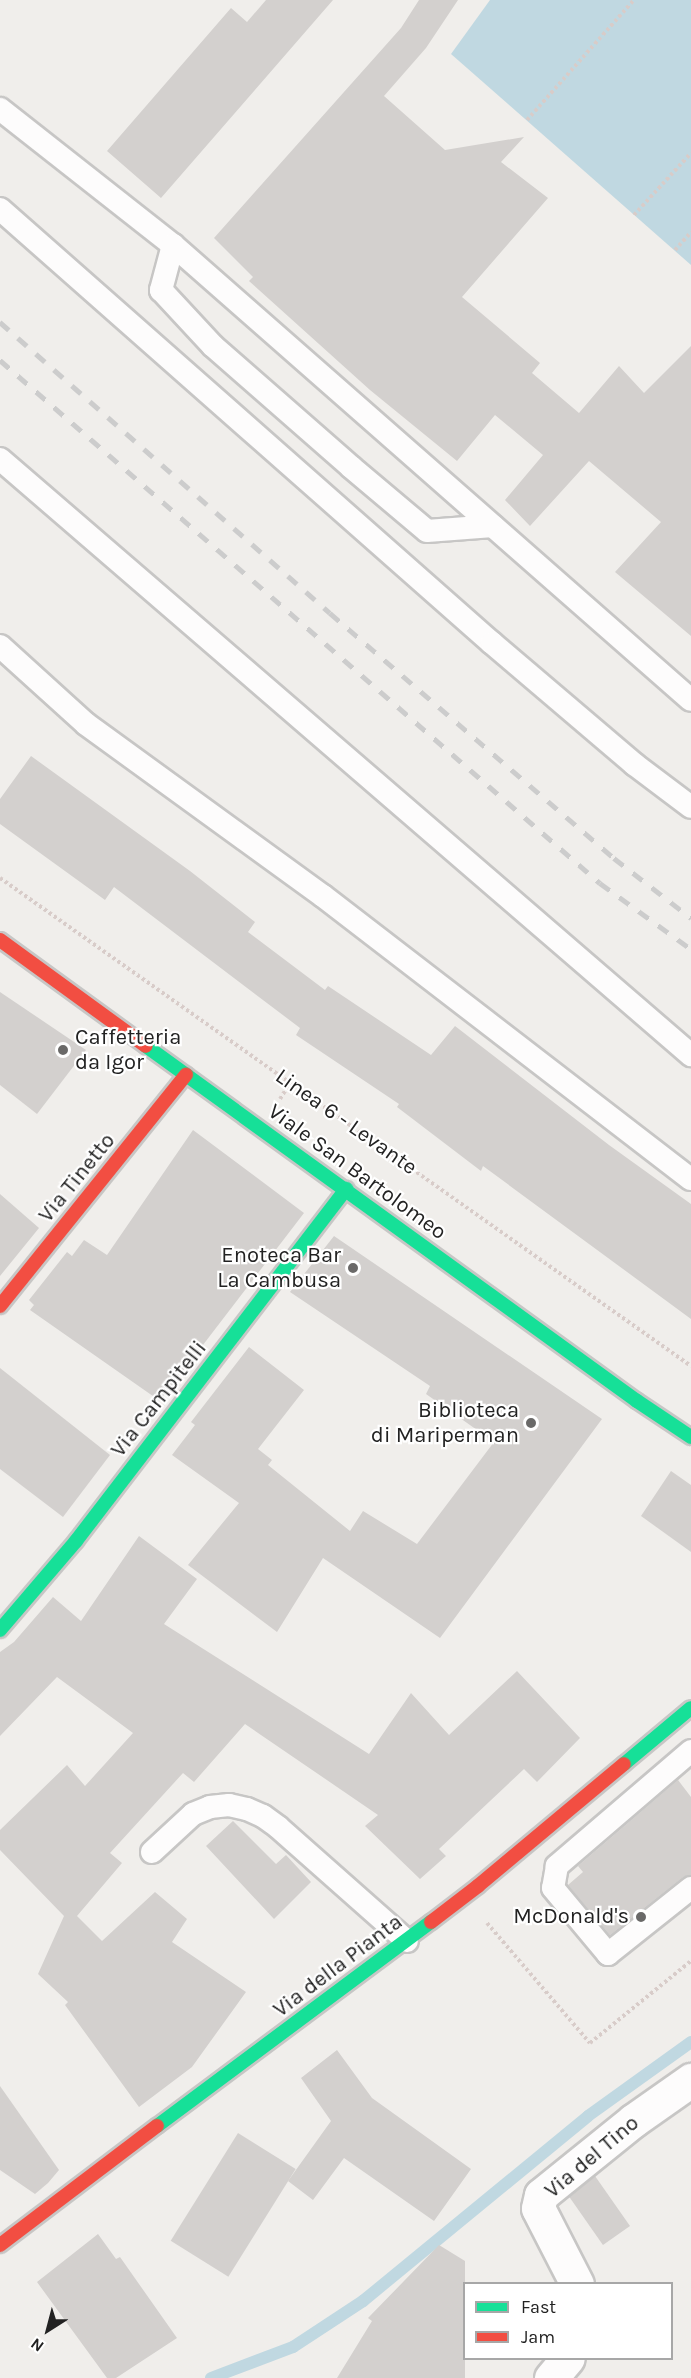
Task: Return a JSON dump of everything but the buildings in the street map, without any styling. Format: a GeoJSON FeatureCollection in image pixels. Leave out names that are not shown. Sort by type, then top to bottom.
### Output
{"type":"FeatureCollection","features":[{"type":"Feature","properties":{"kind":"street","name":"Viale San Bartolomeo"},"geometry":{"type":"LineString","coordinates":[[0,939],[637,1401],[691,1437]]}},
{"type":"Feature","properties":{"kind":"street","name":"Via Tinetto"},"geometry":{"type":"LineString","coordinates":[[0,1306],[186,1075]]}},
{"type":"Feature","properties":{"kind":"street","name":"Via Campitelli"},"geometry":{"type":"LineString","coordinates":[[0,1630],[76,1541],[346,1189]]}},
{"type":"Feature","properties":{"kind":"street","name":"Via della Pianta"},"geometry":{"type":"LineString","coordinates":[[0,2245],[92,2173],[227,2076],[478,1886],[691,1708]]}},
{"type":"Feature","properties":{"kind":"street","name":"Via del Tino"},"geometry":{"type":"LineString","coordinates":[[577,2282],[538,2208],[541,2195],[634,2120],[691,2080]]}},
{"type":"Feature","properties":{"kind":"street"},"geometry":{"type":"LineString","coordinates":[[551,2378],[566,2360]]}},
{"type":"Feature","properties":{"kind":"lane"},"geometry":{"type":"LineString","coordinates":[[0,109],[173,245],[691,700]]}},
{"type":"Feature","properties":{"kind":"lane"},"geometry":{"type":"LineString","coordinates":[[0,209],[492,643],[634,764],[691,807]]}},
{"type":"Feature","properties":{"kind":"lane"},"geometry":{"type":"LineString","coordinates":[[173,245],[161,290],[213,346],[316,437],[427,531],[493,526]]}},
{"type":"Feature","properties":{"kind":"lane"},"geometry":{"type":"LineString","coordinates":[[0,459],[691,1055]]}},
{"type":"Feature","properties":{"kind":"lane"},"geometry":{"type":"LineString","coordinates":[[0,646],[86,724],[323,896],[691,1179]]}},
{"type":"Feature","properties":{"kind":"lane"},"geometry":{"type":"LineString","coordinates":[[691,1751],[557,1866],[553,1888],[608,1954],[691,1888]]}},
{"type":"Feature","properties":{"kind":"lane"},"geometry":{"type":"LineString","coordinates":[[152,1852],[193,1814],[210,1807],[229,1805],[247,1809],[263,1816],[278,1827],[407,1941]]}},
{"type":"Feature","properties":{"kind":"path"},"geometry":{"type":"LineString","coordinates":[[527,120],[634,0]]}},
{"type":"Feature","properties":{"kind":"path"},"geometry":{"type":"LineString","coordinates":[[634,215],[691,153]]}},
{"type":"Feature","properties":{"kind":"path"},"geometry":{"type":"LineString","coordinates":[[675,250],[691,232]]}},
{"type":"Feature","properties":{"kind":"path","name":"Linea 6 - Levante"},"geometry":{"type":"LineString","coordinates":[[0,878],[691,1366]]}},
{"type":"Feature","properties":{"kind":"path"},"geometry":{"type":"LineString","coordinates":[[275,1107],[290,1083]]}},
{"type":"Feature","properties":{"kind":"path"},"geometry":{"type":"LineString","coordinates":[[481,1915],[590,2043],[691,1961]]}},
{"type":"Feature","properties":{"kind":"water"},"geometry":{"type":"Polygon","coordinates":[[[490,0],[691,0],[691,265],[451,54],[490,0]]]}},
{"type":"Feature","properties":{"kind":"waterway"},"geometry":{"type":"LineString","coordinates":[[211,2378],[293,2347],[363,2301],[588,2116],[691,2042]]}},
{"type":"Feature","properties":{"kind":"railway"},"geometry":{"type":"LineString","coordinates":[[0,322],[330,613],[614,858],[691,918]]}},
{"type":"Feature","properties":{"kind":"railway"},"geometry":{"type":"LineString","coordinates":[[0,360],[600,883],[691,949]]}},
{"type":"Feature","properties":{"kind":"traffic: fast"},"geometry":{"type":"LineString","coordinates":[[146,1046],[637,1401],[691,1437]]}},
{"type":"Feature","properties":{"kind":"traffic: fast"},"geometry":{"type":"LineString","coordinates":[[0,1630],[76,1541],[346,1189]]}},
{"type":"Feature","properties":{"kind":"traffic: fast"},"geometry":{"type":"LineString","coordinates":[[624,1764],[691,1708]]}},
{"type":"Feature","properties":{"kind":"traffic: fast"},"geometry":{"type":"LineString","coordinates":[[157,2126],[431,1922]]}},
{"type":"Feature","properties":{"kind":"traffic: jam"},"geometry":{"type":"LineString","coordinates":[[0,940],[146,1046]]}},
{"type":"Feature","properties":{"kind":"traffic: jam"},"geometry":{"type":"LineString","coordinates":[[0,1306],[186,1075]]}},
{"type":"Feature","properties":{"kind":"traffic: jam"},"geometry":{"type":"LineString","coordinates":[[431,1922],[478,1886],[624,1764]]}},
{"type":"Feature","properties":{"kind":"traffic: jam"},"geometry":{"type":"LineString","coordinates":[[0,2245],[157,2126]]}},
{"type":"Feature","properties":{"kind":"place","name":"Caffetteria da Igor"},"geometry":{"type":"Point","coordinates":[63,1050]}},
{"type":"Feature","properties":{"kind":"place","name":"Enoteca Bar La Cambusa"},"geometry":{"type":"Point","coordinates":[353,1268]}},
{"type":"Feature","properties":{"kind":"place","name":"Biblioteca di Mariperman"},"geometry":{"type":"Point","coordinates":[531,1423]}},
{"type":"Feature","properties":{"kind":"place","name":"McDonald's"},"geometry":{"type":"Point","coordinates":[641,1917]}}]}
